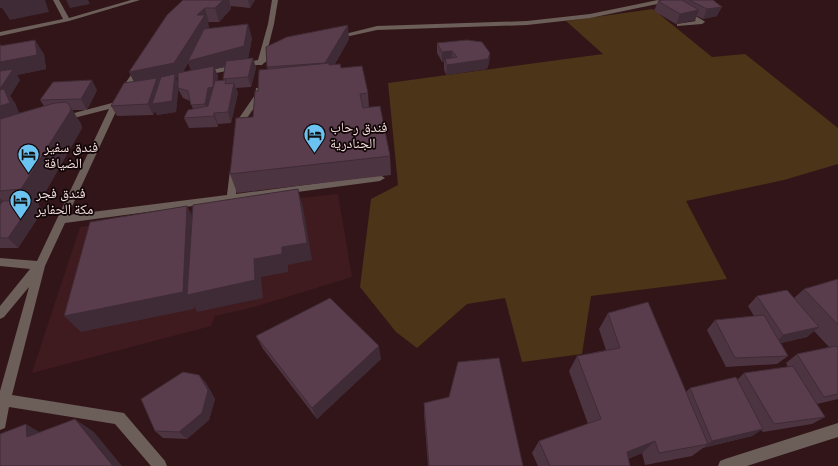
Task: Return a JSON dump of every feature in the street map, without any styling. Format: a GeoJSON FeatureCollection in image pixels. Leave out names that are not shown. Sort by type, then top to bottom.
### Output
{"type":"FeatureCollection","features":[{"type":"Feature","properties":{"kind":"street"},"geometry":{"type":"LineString","coordinates":[[56,0],[67,20]]}},
{"type":"Feature","properties":{"kind":"street"},"geometry":{"type":"LineString","coordinates":[[0,34],[67,20],[137,0]]}},
{"type":"Feature","properties":{"kind":"street"},"geometry":{"type":"LineString","coordinates":[[239,136],[241,121],[259,95],[260,62],[271,24],[275,0]]}},
{"type":"Feature","properties":{"kind":"street"},"geometry":{"type":"LineString","coordinates":[[330,39],[377,28],[527,23],[590,16],[662,1],[686,0]]}},
{"type":"Feature","properties":{"kind":"street"},"geometry":{"type":"LineString","coordinates":[[662,1],[702,22],[679,25]]}},
{"type":"Feature","properties":{"kind":"street"},"geometry":{"type":"LineString","coordinates":[[200,75],[260,62],[277,52],[284,50]]}},
{"type":"Feature","properties":{"kind":"street"},"geometry":{"type":"LineString","coordinates":[[0,423],[4,400],[40,266],[115,106],[128,91],[145,61]]}},
{"type":"Feature","properties":{"kind":"street"},"geometry":{"type":"LineString","coordinates":[[53,122],[115,106]]}},
{"type":"Feature","properties":{"kind":"street"},"geometry":{"type":"LineString","coordinates":[[231,197],[236,159]]}},
{"type":"Feature","properties":{"kind":"street"},"geometry":{"type":"LineString","coordinates":[[61,220],[380,178]]}},
{"type":"Feature","properties":{"kind":"street"},"geometry":{"type":"LineString","coordinates":[[0,262],[40,266]]}},
{"type":"Feature","properties":{"kind":"street"},"geometry":{"type":"LineString","coordinates":[[0,314],[40,266]]}},
{"type":"Feature","properties":{"kind":"street"},"geometry":{"type":"LineString","coordinates":[[4,400],[119,418],[160,466]]}},
{"type":"Feature","properties":{"kind":"street"},"geometry":{"type":"LineString","coordinates":[[726,466],[838,430]]}},
{"type":"Feature","properties":{"kind":"shaded area"},"geometry":{"type":"Polygon","coordinates":[[[653,9],[712,57],[745,54],[838,128],[838,164],[784,180],[686,201],[727,279],[591,296],[582,354],[522,362],[505,298],[467,304],[417,348],[396,332],[360,287],[371,199],[398,185],[388,83],[603,54],[566,21],[653,9]]]}},
{"type":"Feature","properties":{"kind":"shaded area"},"geometry":{"type":"Polygon","coordinates":[[[338,194],[352,277],[254,307],[215,316],[211,326],[32,373],[80,227],[213,207],[338,194]]]}},
{"type":"Feature","properties":{"kind":"building"},"geometry":{"type":"Polygon","coordinates":[[[183,0],[223,0],[215,8],[205,8],[197,15],[205,15],[174,63],[129,72],[167,15],[183,0]]]}},
{"type":"Feature","properties":{"kind":"building"},"geometry":{"type":"Polygon","coordinates":[[[682,0],[699,10],[680,14],[658,1],[682,0]]]}},
{"type":"Feature","properties":{"kind":"building"},"geometry":{"type":"Polygon","coordinates":[[[689,0],[713,0],[722,7],[707,9],[689,0]]]}},
{"type":"Feature","properties":{"kind":"building"},"geometry":{"type":"Polygon","coordinates":[[[248,24],[244,46],[188,61],[204,29],[248,24]]]}},
{"type":"Feature","properties":{"kind":"building"},"geometry":{"type":"Polygon","coordinates":[[[348,25],[325,63],[267,67],[266,47],[287,37],[348,25]]]}},
{"type":"Feature","properties":{"kind":"building"},"geometry":{"type":"Polygon","coordinates":[[[35,40],[37,55],[0,62],[0,46],[35,40]]]}},
{"type":"Feature","properties":{"kind":"building"},"geometry":{"type":"Polygon","coordinates":[[[467,40],[482,42],[490,53],[488,59],[447,65],[445,59],[457,57],[452,51],[442,52],[437,43],[467,40]]]}},
{"type":"Feature","properties":{"kind":"building"},"geometry":{"type":"Polygon","coordinates":[[[253,58],[248,77],[223,79],[226,61],[253,58]]]}},
{"type":"Feature","properties":{"kind":"building","name":"فندق رحاب الجنادرية"},"geometry":{"type":"Polygon","coordinates":[[[329,63],[329,65],[340,64],[341,68],[362,66],[368,93],[360,94],[363,108],[380,106],[390,156],[230,174],[236,118],[253,117],[255,91],[258,91],[259,70],[329,63]]]}},
{"type":"Feature","properties":{"kind":"building"},"geometry":{"type":"Polygon","coordinates":[[[214,66],[213,87],[208,88],[205,104],[191,105],[188,91],[178,88],[178,73],[214,66]]]}},
{"type":"Feature","properties":{"kind":"building"},"geometry":{"type":"Polygon","coordinates":[[[13,69],[0,89],[0,71],[13,69]]]}},
{"type":"Feature","properties":{"kind":"building"},"geometry":{"type":"Polygon","coordinates":[[[175,74],[172,101],[152,104],[161,77],[175,74]]]}},
{"type":"Feature","properties":{"kind":"building"},"geometry":{"type":"Polygon","coordinates":[[[157,78],[148,104],[111,106],[124,83],[157,78]]]}},
{"type":"Feature","properties":{"kind":"building"},"geometry":{"type":"Polygon","coordinates":[[[92,80],[81,99],[40,100],[53,82],[92,80]]]}},
{"type":"Feature","properties":{"kind":"building"},"geometry":{"type":"Polygon","coordinates":[[[226,80],[225,84],[234,83],[228,112],[214,113],[214,116],[184,118],[188,110],[208,106],[215,81],[226,80]]]}},
{"type":"Feature","properties":{"kind":"building"},"geometry":{"type":"Polygon","coordinates":[[[4,89],[10,103],[0,106],[0,90],[4,89]]]}},
{"type":"Feature","properties":{"kind":"building"},"geometry":{"type":"Polygon","coordinates":[[[66,102],[70,106],[71,110],[21,189],[0,191],[0,119],[55,103],[66,102]]]}},
{"type":"Feature","properties":{"kind":"building"},"geometry":{"type":"Polygon","coordinates":[[[298,189],[307,243],[282,247],[282,254],[254,259],[255,280],[187,295],[193,205],[298,189]]]}},
{"type":"Feature","properties":{"kind":"building"},"geometry":{"type":"Polygon","coordinates":[[[34,200],[8,238],[0,238],[0,205],[3,201],[34,200]]]}},
{"type":"Feature","properties":{"kind":"building"},"geometry":{"type":"Polygon","coordinates":[[[187,206],[183,292],[64,316],[90,222],[187,206]]]}},
{"type":"Feature","properties":{"kind":"building"},"geometry":{"type":"Polygon","coordinates":[[[838,279],[838,325],[804,289],[838,279]]]}},
{"type":"Feature","properties":{"kind":"building"},"geometry":{"type":"Polygon","coordinates":[[[787,290],[819,327],[783,335],[757,296],[787,290]]]}},
{"type":"Feature","properties":{"kind":"building"},"geometry":{"type":"Polygon","coordinates":[[[330,298],[379,346],[312,408],[256,336],[330,298]]]}},
{"type":"Feature","properties":{"kind":"building"},"geometry":{"type":"Polygon","coordinates":[[[648,302],[708,444],[659,453],[655,441],[627,452],[630,466],[550,466],[539,441],[601,419],[577,356],[620,348],[608,313],[648,302]]]}},
{"type":"Feature","properties":{"kind":"building"},"geometry":{"type":"Polygon","coordinates":[[[764,315],[788,356],[735,358],[715,320],[764,315]]]}},
{"type":"Feature","properties":{"kind":"building"},"geometry":{"type":"Polygon","coordinates":[[[836,346],[838,348],[838,394],[824,397],[797,354],[836,346]]]}},
{"type":"Feature","properties":{"kind":"building"},"geometry":{"type":"Polygon","coordinates":[[[499,358],[523,466],[429,466],[424,403],[449,397],[458,362],[499,358]]]}},
{"type":"Feature","properties":{"kind":"building"},"geometry":{"type":"Polygon","coordinates":[[[793,366],[825,417],[774,424],[744,373],[793,366]]]}},
{"type":"Feature","properties":{"kind":"building"},"geometry":{"type":"Polygon","coordinates":[[[183,372],[199,375],[208,390],[202,413],[179,432],[155,431],[141,399],[183,372]]]}},
{"type":"Feature","properties":{"kind":"building"},"geometry":{"type":"Polygon","coordinates":[[[736,377],[763,429],[712,441],[690,388],[736,377]]]}},
{"type":"Feature","properties":{"kind":"building"},"geometry":{"type":"Polygon","coordinates":[[[75,419],[113,466],[0,466],[0,434],[26,424],[27,437],[75,419]]]}},
{"type":"Feature","properties":{"kind":"place","name":"فندق رحاب الجنادرية"},"geometry":{"type":"Point","coordinates":[314,154]}},
{"type":"Feature","properties":{"kind":"place","name":"فندق سفير الضيافة"},"geometry":{"type":"Point","coordinates":[28,174]}},
{"type":"Feature","properties":{"kind":"place","name":"فندق فجر مكة الحفاير"},"geometry":{"type":"Point","coordinates":[21,220]}}]}
